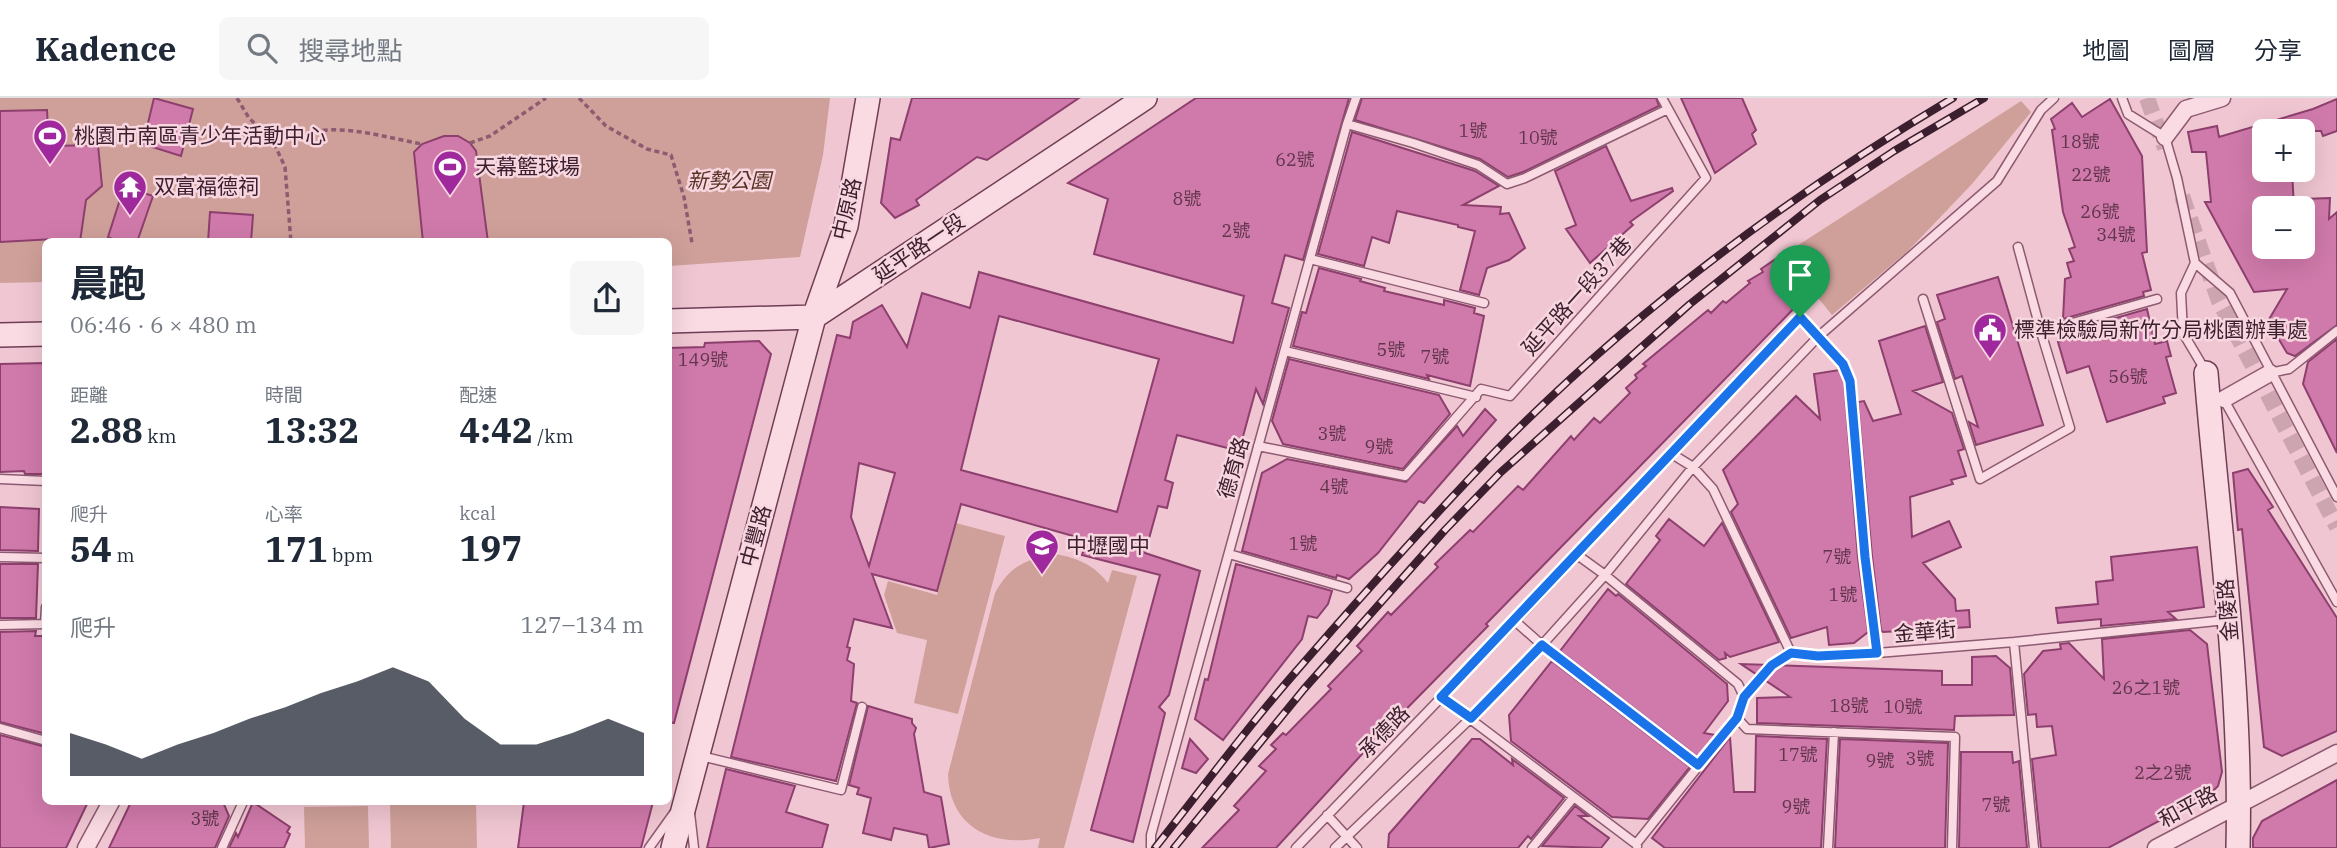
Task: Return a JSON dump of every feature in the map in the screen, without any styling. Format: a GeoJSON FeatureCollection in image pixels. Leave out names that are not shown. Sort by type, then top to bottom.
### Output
{"type":"FeatureCollection","features":[{"type":"Feature","properties":{"kind":"main road","name":"中原路"},"geometry":{"type":"LineString","coordinates":[[814,317],[846,226],[868,98]]}},
{"type":"Feature","properties":{"kind":"main road","name":"延平路一段"},"geometry":{"type":"LineString","coordinates":[[814,317],[1145,98]]}},
{"type":"Feature","properties":{"kind":"main road"},"geometry":{"type":"LineString","coordinates":[[672,321],[814,317]]}},
{"type":"Feature","properties":{"kind":"main road","name":"中豐路"},"geometry":{"type":"LineString","coordinates":[[673,848],[814,317]]}},
{"type":"Feature","properties":{"kind":"main road"},"geometry":{"type":"LineString","coordinates":[[0,335],[42,334]]}},
{"type":"Feature","properties":{"kind":"main road","name":"金陵路"},"geometry":{"type":"LineString","coordinates":[[2206,373],[2229,619],[2239,803],[2238,848]]}},
{"type":"Feature","properties":{"kind":"street"},"geometry":{"type":"LineString","coordinates":[[2165,137],[2186,109],[2222,98]]}},
{"type":"Feature","properties":{"kind":"street"},"geometry":{"type":"LineString","coordinates":[[2224,399],[2270,373]]}},
{"type":"Feature","properties":{"kind":"street","name":"和平路"},"geometry":{"type":"LineString","coordinates":[[2156,848],[2337,753]]}},
{"type":"Feature","properties":{"kind":"street"},"geometry":{"type":"LineString","coordinates":[[86,848],[109,805]]}},
{"type":"Feature","properties":{"kind":"lane","name":"德育路"},"geometry":{"type":"LineString","coordinates":[[1151,848],[1152,835],[1258,446],[1356,98]]}},
{"type":"Feature","properties":{"kind":"lane","name":"延平路一段37巷"},"geometry":{"type":"LineString","coordinates":[[1476,397],[1481,389],[1510,396],[1706,178],[1662,98]]}},
{"type":"Feature","properties":{"kind":"lane"},"geometry":{"type":"LineString","coordinates":[[1335,848],[1471,718],[1542,645],[1605,575],[1693,467],[1819,336],[1997,181],[2041,110],[2054,98]]}},
{"type":"Feature","properties":{"kind":"lane"},"geometry":{"type":"LineString","coordinates":[[2122,98],[2128,114],[2165,137],[2177,178],[2195,263],[2230,293],[2337,496]]}},
{"type":"Feature","properties":{"kind":"lane"},"geometry":{"type":"LineString","coordinates":[[1347,124],[1478,165],[1507,184],[1668,110]]}},
{"type":"Feature","properties":{"kind":"lane"},"geometry":{"type":"LineString","coordinates":[[1923,299],[1980,479],[2070,428],[2018,247]]}},
{"type":"Feature","properties":{"kind":"lane"},"geometry":{"type":"LineString","coordinates":[[1311,259],[1484,303]]}},
{"type":"Feature","properties":{"kind":"lane"},"geometry":{"type":"LineString","coordinates":[[2195,263],[2181,292],[2183,333],[2224,399],[2337,601]]}},
{"type":"Feature","properties":{"kind":"lane"},"geometry":{"type":"LineString","coordinates":[[2041,332],[2157,299]]}},
{"type":"Feature","properties":{"kind":"lane","name":"承德路"},"geometry":{"type":"LineString","coordinates":[[1296,848],[1515,621],[1800,317],[1819,336]]}},
{"type":"Feature","properties":{"kind":"lane"},"geometry":{"type":"LineString","coordinates":[[2270,373],[2289,369],[2337,331]]}},
{"type":"Feature","properties":{"kind":"lane"},"geometry":{"type":"LineString","coordinates":[[1819,336],[1843,364],[1850,381],[1865,557],[1877,653]]}},
{"type":"Feature","properties":{"kind":"lane"},"geometry":{"type":"LineString","coordinates":[[1258,446],[1405,476],[1476,397],[1285,351]]}},
{"type":"Feature","properties":{"kind":"lane"},"geometry":{"type":"LineString","coordinates":[[1672,454],[1693,467],[1713,489],[1791,653],[1781,659]]}},
{"type":"Feature","properties":{"kind":"lane"},"geometry":{"type":"LineString","coordinates":[[0,479],[42,481]]}},
{"type":"Feature","properties":{"kind":"lane"},"geometry":{"type":"LineString","coordinates":[[1229,554],[1347,588]]}},
{"type":"Feature","properties":{"kind":"lane"},"geometry":{"type":"LineString","coordinates":[[1576,554],[1738,684],[1744,697]]}},
{"type":"Feature","properties":{"kind":"lane"},"geometry":{"type":"LineString","coordinates":[[0,557],[42,558]]}},
{"type":"Feature","properties":{"kind":"lane","name":"金華街"},"geometry":{"type":"LineString","coordinates":[[1791,653],[1818,656],[1877,653],[2014,642],[2229,619]]}},
{"type":"Feature","properties":{"kind":"lane"},"geometry":{"type":"LineString","coordinates":[[1515,621],[1542,645],[1698,765]]}},
{"type":"Feature","properties":{"kind":"lane"},"geometry":{"type":"LineString","coordinates":[[0,625],[42,624]]}},
{"type":"Feature","properties":{"kind":"lane"},"geometry":{"type":"LineString","coordinates":[[2014,642],[2034,848]]}},
{"type":"Feature","properties":{"kind":"lane"},"geometry":{"type":"LineString","coordinates":[[1441,697],[1637,846],[1737,718],[1744,697],[1751,689]]}},
{"type":"Feature","properties":{"kind":"lane"},"geometry":{"type":"LineString","coordinates":[[698,755],[841,789],[862,707]]}},
{"type":"Feature","properties":{"kind":"lane"},"geometry":{"type":"LineString","coordinates":[[1737,718],[1747,729],[1955,737],[1952,848]]}},
{"type":"Feature","properties":{"kind":"lane"},"geometry":{"type":"LineString","coordinates":[[0,728],[42,740]]}},
{"type":"Feature","properties":{"kind":"lane"},"geometry":{"type":"LineString","coordinates":[[1828,848],[1834,732]]}},
{"type":"Feature","properties":{"kind":"lane"},"geometry":{"type":"LineString","coordinates":[[649,848],[688,793]]}},
{"type":"Feature","properties":{"kind":"lane"},"geometry":{"type":"LineString","coordinates":[[688,793],[694,848]]}},
{"type":"Feature","properties":{"kind":"lane"},"geometry":{"type":"LineString","coordinates":[[1532,848],[1573,798]]}},
{"type":"Feature","properties":{"kind":"lane"},"geometry":{"type":"LineString","coordinates":[[222,848],[242,805]]}},
{"type":"Feature","properties":{"kind":"lane"},"geometry":{"type":"LineString","coordinates":[[1327,815],[1357,848]]}},
{"type":"Feature","properties":{"kind":"path"},"geometry":{"type":"LineString","coordinates":[[237,98],[248,118],[274,141],[285,167],[291,238]]}},
{"type":"Feature","properties":{"kind":"path"},"geometry":{"type":"LineString","coordinates":[[470,143],[490,136],[546,98]]}},
{"type":"Feature","properties":{"kind":"path"},"geometry":{"type":"LineString","coordinates":[[579,98],[606,126],[647,149],[671,155],[684,197],[692,243]]}},
{"type":"Feature","properties":{"kind":"path"},"geometry":{"type":"LineString","coordinates":[[274,141],[285,141],[317,131],[357,132],[422,145]]}},
{"type":"Feature","properties":{"kind":"path"},"geometry":{"type":"LineString","coordinates":[[1751,689],[1772,665],[1781,659]]}},
{"type":"Feature","properties":{"kind":"green space","name":"新勢公園"},"geometry":{"type":"Polygon","coordinates":[[[0,98],[830,98],[823,155],[800,257],[672,266],[672,238],[42,238],[42,282],[0,283],[0,98]]]}},
{"type":"Feature","properties":{"kind":"green space"},"geometry":{"type":"Polygon","coordinates":[[[2021,101],[2031,112],[1972,184],[1908,251],[1832,315],[1783,255],[2021,101]]]}},
{"type":"Feature","properties":{"kind":"green space"},"geometry":{"type":"Polygon","coordinates":[[[956,523],[1005,536],[958,714],[914,703],[927,640],[897,633],[884,595],[888,581],[937,595],[956,523]]]}},
{"type":"Feature","properties":{"kind":"green space"},"geometry":{"type":"Polygon","coordinates":[[[1055,554],[1085,563],[1108,583],[1112,570],[1137,576],[1064,848],[1038,848],[1040,838],[1005,840],[976,829],[965,820],[950,792],[948,774],[995,593],[1012,570],[1026,562],[1055,554]]]}},
{"type":"Feature","properties":{"kind":"green space"},"geometry":{"type":"Polygon","coordinates":[[[390,805],[476,805],[477,848],[391,848],[390,805]]]}},
{"type":"Feature","properties":{"kind":"green space"},"geometry":{"type":"Polygon","coordinates":[[[368,806],[369,848],[305,848],[304,807],[368,806]]]}},
{"type":"Feature","properties":{"kind":"building"},"geometry":{"type":"Polygon","coordinates":[[[154,98],[193,109],[181,156],[143,144],[154,98]]]}},
{"type":"Feature","properties":{"kind":"building"},"geometry":{"type":"Polygon","coordinates":[[[912,98],[1079,98],[987,160],[977,157],[916,200],[919,205],[895,218],[881,203],[891,138],[900,140],[912,98]]]}},
{"type":"Feature","properties":{"kind":"building"},"geometry":{"type":"Polygon","coordinates":[[[1196,98],[1349,98],[1303,260],[1285,255],[1272,303],[1289,308],[1263,404],[1256,389],[1239,451],[1177,435],[1165,480],[1173,483],[1167,508],[1158,506],[1145,553],[1200,571],[1169,695],[1159,707],[1165,713],[1133,842],[1091,830],[1160,575],[1082,555],[1087,540],[961,504],[937,591],[872,574],[892,628],[854,619],[847,647],[850,648],[847,660],[854,664],[851,701],[857,703],[836,781],[731,757],[837,335],[850,338],[853,322],[882,305],[907,347],[922,293],[970,308],[979,272],[1233,343],[1244,296],[1094,254],[1108,199],[1068,183],[1196,98]],[[999,316],[961,470],[1117,512],[1159,359],[999,316]],[[859,463],[851,517],[869,566],[895,473],[859,463]]]}},
{"type":"Feature","properties":{"kind":"building"},"geometry":{"type":"Polygon","coordinates":[[[1362,98],[1656,98],[1659,106],[1508,177],[1480,159],[1355,120],[1362,98]]]}},
{"type":"Feature","properties":{"kind":"building"},"geometry":{"type":"Polygon","coordinates":[[[1681,98],[1742,98],[1756,130],[1752,134],[1756,144],[1715,173],[1681,98]]]}},
{"type":"Feature","properties":{"kind":"building"},"geometry":{"type":"Polygon","coordinates":[[[2110,99],[2142,156],[2147,252],[2142,253],[2151,290],[2143,292],[2144,296],[2063,319],[2065,279],[2071,277],[2067,263],[2074,261],[2069,249],[2075,247],[2063,212],[2052,130],[2055,129],[2051,119],[2072,103],[2082,117],[2110,99]]]}},
{"type":"Feature","properties":{"kind":"building"},"geometry":{"type":"Polygon","coordinates":[[[2337,99],[2337,131],[2323,136],[2321,131],[2315,131],[2315,119],[2279,119],[2337,99]]]}},
{"type":"Feature","properties":{"kind":"building","name":"桃園市南區青少年活動中心"},"geometry":{"type":"Polygon","coordinates":[[[47,110],[49,146],[98,145],[102,186],[86,200],[81,238],[0,242],[0,111],[47,110]]]}},
{"type":"Feature","properties":{"kind":"building"},"geometry":{"type":"Polygon","coordinates":[[[2217,126],[2219,137],[2252,127],[2252,182],[2293,182],[2293,196],[2252,196],[2252,259],[2315,259],[2315,199],[2330,198],[2329,219],[2337,212],[2337,325],[2295,356],[2287,353],[2268,321],[2287,289],[2254,292],[2205,202],[2211,202],[2206,152],[2192,152],[2188,132],[2217,126]]]}},
{"type":"Feature","properties":{"kind":"building"},"geometry":{"type":"Polygon","coordinates":[[[1352,132],[1475,171],[1499,186],[1463,205],[1501,207],[1500,214],[1509,213],[1525,248],[1509,260],[1487,268],[1479,295],[1460,290],[1475,231],[1458,225],[1397,211],[1389,243],[1372,237],[1364,266],[1318,254],[1352,132]]]}},
{"type":"Feature","properties":{"kind":"building","name":"天幕籃球場"},"geometry":{"type":"Polygon","coordinates":[[[444,136],[458,136],[470,143],[476,151],[487,238],[423,238],[414,152],[422,144],[444,136]]]}},
{"type":"Feature","properties":{"kind":"building"},"geometry":{"type":"Polygon","coordinates":[[[1606,146],[1631,201],[1672,188],[1673,191],[1630,222],[1633,225],[1590,263],[1566,229],[1576,225],[1555,171],[1606,146]]]}},
{"type":"Feature","properties":{"kind":"building","name":"双富福德祠"},"geometry":{"type":"Polygon","coordinates":[[[124,187],[153,196],[138,238],[108,237],[124,187]]]}},
{"type":"Feature","properties":{"kind":"building"},"geometry":{"type":"Polygon","coordinates":[[[210,212],[253,215],[251,238],[208,238],[210,212]]]}},
{"type":"Feature","properties":{"kind":"building"},"geometry":{"type":"Polygon","coordinates":[[[1780,256],[1806,296],[1486,624],[1488,626],[1364,752],[1276,848],[1202,848],[1239,810],[1234,806],[1266,771],[1259,766],[1276,749],[1271,745],[1283,733],[1286,735],[1331,689],[1328,686],[1362,651],[1357,646],[1388,612],[1391,615],[1438,567],[1435,564],[1470,530],[1473,532],[1518,486],[1523,490],[1571,436],[1574,440],[1594,418],[1600,423],[1630,393],[1626,388],[1646,366],[1643,364],[1708,310],[1711,313],[1723,301],[1726,303],[1750,283],[1748,281],[1763,272],[1761,269],[1780,256]]]}},
{"type":"Feature","properties":{"kind":"building"},"geometry":{"type":"Polygon","coordinates":[[[1319,268],[1361,279],[1360,281],[1385,288],[1384,291],[1444,305],[1444,300],[1475,308],[1474,313],[1484,316],[1470,386],[1427,375],[1429,379],[1293,346],[1302,312],[1306,313],[1319,268]]]}},
{"type":"Feature","properties":{"kind":"building","name":"標準檢驗局新竹分局桃園辦事處"},"geometry":{"type":"Polygon","coordinates":[[[1998,277],[2043,425],[1976,445],[1969,422],[1978,427],[1962,376],[1955,379],[1937,322],[1945,319],[1937,295],[1998,277]]]}},
{"type":"Feature","properties":{"kind":"building"},"geometry":{"type":"Polygon","coordinates":[[[2147,309],[2155,344],[2167,341],[2171,356],[2166,357],[2176,393],[2163,397],[2165,403],[2107,422],[2089,366],[2067,373],[2058,342],[2062,341],[2063,333],[2147,309]]]}},
{"type":"Feature","properties":{"kind":"building"},"geometry":{"type":"Polygon","coordinates":[[[1925,326],[1943,382],[1913,391],[1952,413],[1964,449],[1958,451],[1966,476],[1951,480],[1953,484],[1910,497],[1912,537],[1949,521],[1961,547],[1923,563],[1955,599],[1956,611],[1969,610],[1970,627],[1883,632],[1872,556],[1858,402],[1864,401],[1873,421],[1901,414],[1879,341],[1925,326]]]}},
{"type":"Feature","properties":{"kind":"building"},"geometry":{"type":"Polygon","coordinates":[[[2337,339],[2337,453],[2303,384],[2308,362],[2337,339]]]}},
{"type":"Feature","properties":{"kind":"building"},"geometry":{"type":"Polygon","coordinates":[[[759,341],[771,354],[674,723],[672,348],[704,347],[705,343],[759,341]]]}},
{"type":"Feature","properties":{"kind":"building"},"geometry":{"type":"Polygon","coordinates":[[[1289,359],[1439,395],[1450,414],[1403,469],[1283,444],[1272,421],[1289,359]]]}},
{"type":"Feature","properties":{"kind":"building"},"geometry":{"type":"Polygon","coordinates":[[[42,363],[42,474],[25,474],[24,471],[0,472],[0,364],[42,363]]]}},
{"type":"Feature","properties":{"kind":"building"},"geometry":{"type":"Polygon","coordinates":[[[1839,370],[1844,383],[1858,558],[1868,632],[1854,643],[1829,645],[1827,627],[1791,638],[1731,512],[1738,504],[1723,470],[1796,396],[1820,419],[1814,374],[1839,370]]]}},
{"type":"Feature","properties":{"kind":"building"},"geometry":{"type":"Polygon","coordinates":[[[1485,409],[1496,420],[1424,503],[1419,501],[1378,553],[1349,579],[1337,575],[1336,578],[1242,551],[1262,473],[1287,459],[1406,482],[1457,426],[1463,436],[1485,409]]]}},
{"type":"Feature","properties":{"kind":"building"},"geometry":{"type":"Polygon","coordinates":[[[2248,469],[2273,507],[2268,510],[2337,618],[2337,731],[2282,756],[2264,747],[2242,529],[2238,530],[2233,473],[2248,469]]]}},
{"type":"Feature","properties":{"kind":"building"},"geometry":{"type":"Polygon","coordinates":[[[0,507],[39,509],[38,551],[0,550],[0,507]]]}},
{"type":"Feature","properties":{"kind":"building"},"geometry":{"type":"Polygon","coordinates":[[[1669,519],[1704,546],[1722,523],[1779,642],[1730,657],[1725,653],[1726,658],[1719,660],[1626,584],[1660,540],[1656,536],[1669,519]]]}},
{"type":"Feature","properties":{"kind":"building"},"geometry":{"type":"Polygon","coordinates":[[[2197,547],[2204,607],[2168,612],[2176,619],[2101,626],[2101,619],[2058,623],[2056,608],[2098,604],[2096,582],[2113,580],[2111,557],[2197,547]]]}},
{"type":"Feature","properties":{"kind":"building"},"geometry":{"type":"Polygon","coordinates":[[[0,564],[38,564],[36,618],[0,618],[0,564]]]}},
{"type":"Feature","properties":{"kind":"building"},"geometry":{"type":"Polygon","coordinates":[[[1236,564],[1332,591],[1328,604],[1317,618],[1308,616],[1302,639],[1223,740],[1195,719],[1205,679],[1208,680],[1236,564]]]}},
{"type":"Feature","properties":{"kind":"building"},"geometry":{"type":"Polygon","coordinates":[[[1608,589],[1616,596],[1618,594],[1727,684],[1728,701],[1704,733],[1715,735],[1698,757],[1560,651],[1608,589]]]}},
{"type":"Feature","properties":{"kind":"building"},"geometry":{"type":"Polygon","coordinates":[[[2190,630],[2207,644],[2222,772],[2218,786],[2210,794],[2108,848],[2041,848],[2032,759],[2056,755],[2052,726],[2037,727],[2036,714],[2028,715],[2024,674],[2043,651],[2061,649],[2060,644],[2069,643],[2104,679],[2102,639],[2190,630]]]}},
{"type":"Feature","properties":{"kind":"building"},"geometry":{"type":"Polygon","coordinates":[[[36,631],[35,636],[42,636],[42,733],[0,722],[0,632],[36,631]]]}},
{"type":"Feature","properties":{"kind":"building"},"geometry":{"type":"Polygon","coordinates":[[[1996,656],[2010,668],[2014,715],[1955,716],[1954,730],[1757,723],[1757,698],[1790,697],[1741,664],[1942,671],[1942,685],[1972,685],[1972,657],[1996,656]]]}},
{"type":"Feature","properties":{"kind":"building"},"geometry":{"type":"Polygon","coordinates":[[[1552,661],[1690,767],[1648,819],[1612,817],[1511,741],[1509,715],[1552,661]]]}},
{"type":"Feature","properties":{"kind":"building"},"geometry":{"type":"Polygon","coordinates":[[[868,706],[912,719],[916,728],[914,734],[924,792],[941,797],[949,844],[929,848],[927,835],[894,828],[891,840],[863,833],[871,798],[857,794],[859,788],[849,785],[868,706]]]}},
{"type":"Feature","properties":{"kind":"building"},"geometry":{"type":"Polygon","coordinates":[[[0,735],[42,746],[42,805],[87,805],[66,848],[0,848],[0,735]]]}},
{"type":"Feature","properties":{"kind":"building"},"geometry":{"type":"Polygon","coordinates":[[[1756,736],[1827,739],[1821,848],[1665,848],[1652,838],[1730,737],[1734,792],[1755,792],[1756,736]]]}},
{"type":"Feature","properties":{"kind":"building"},"geometry":{"type":"Polygon","coordinates":[[[1190,739],[1208,759],[1196,773],[1182,768],[1190,739]]]}},
{"type":"Feature","properties":{"kind":"building"},"geometry":{"type":"Polygon","coordinates":[[[1472,739],[1480,739],[1513,765],[1512,759],[1564,798],[1531,839],[1528,836],[1518,848],[1388,848],[1389,834],[1472,739]]]}},
{"type":"Feature","properties":{"kind":"building"},"geometry":{"type":"Polygon","coordinates":[[[1840,739],[1948,743],[1945,848],[1835,848],[1840,739]]]}},
{"type":"Feature","properties":{"kind":"building"},"geometry":{"type":"Polygon","coordinates":[[[1961,752],[2012,752],[2013,763],[2019,761],[2027,848],[1959,848],[1961,752]]]}},
{"type":"Feature","properties":{"kind":"building"},"geometry":{"type":"Polygon","coordinates":[[[726,769],[795,786],[786,812],[828,825],[822,848],[707,848],[726,769]]]}},
{"type":"Feature","properties":{"kind":"building"},"geometry":{"type":"Polygon","coordinates":[[[2337,780],[2337,848],[2253,848],[2253,838],[2262,821],[2337,780]]]}},
{"type":"Feature","properties":{"kind":"building"},"geometry":{"type":"Polygon","coordinates":[[[130,805],[224,805],[229,816],[215,848],[109,848],[130,805]]]}},
{"type":"Feature","properties":{"kind":"building"},"geometry":{"type":"Polygon","coordinates":[[[252,805],[257,805],[290,827],[284,848],[229,848],[236,833],[238,837],[252,805]]]}},
{"type":"Feature","properties":{"kind":"building"},"geometry":{"type":"Polygon","coordinates":[[[524,805],[652,805],[641,848],[518,848],[524,805]]]}},
{"type":"Feature","properties":{"kind":"building"},"geometry":{"type":"Polygon","coordinates":[[[1575,806],[1588,816],[1579,816],[1609,838],[1601,848],[1542,846],[1575,806]]]}},
{"type":"Feature","properties":{"kind":"tunnel"},"geometry":{"type":"LineString","coordinates":[[2147,98],[2165,148]]}},
{"type":"Feature","properties":{"kind":"tunnel"},"geometry":{"type":"LineString","coordinates":[[2182,196],[2219,301],[2337,527]]}},
{"type":"Feature","properties":{"kind":"railway"},"geometry":{"type":"LineString","coordinates":[[1155,848],[1317,647],[1440,510],[1542,405],[1652,308],[1710,262],[1829,176],[1953,98]]}},
{"type":"Feature","properties":{"kind":"railway"},"geometry":{"type":"LineString","coordinates":[[1174,848],[1304,689],[1445,530],[1501,472],[1690,304],[1820,200],[1894,151],[1984,98]]}},
{"type":"Feature","properties":{"kind":"place","name":"桃園市南區青少年活動中心"},"geometry":{"type":"Point","coordinates":[50,166]}},
{"type":"Feature","properties":{"kind":"place","name":"天幕籃球場"},"geometry":{"type":"Point","coordinates":[450,197]}},
{"type":"Feature","properties":{"kind":"place","name":"双富福德祠"},"geometry":{"type":"Point","coordinates":[130,217]}},
{"type":"Feature","properties":{"kind":"place","name":"標準檢驗局新竹分局桃園辦事處"},"geometry":{"type":"Point","coordinates":[1990,360]}},
{"type":"Feature","properties":{"kind":"place","name":"中壢國中"},"geometry":{"type":"Point","coordinates":[1042,576]}},
{"type":"Feature","properties":{"kind":"route"},"geometry":{"type":"LineString","coordinates":[[1800,317],[1843,364],[1850,381],[1865,557],[1877,653],[1818,656],[1791,653],[1772,665],[1744,697],[1737,718],[1698,765],[1542,645],[1471,718],[1441,697],[1515,621],[1800,317]]}}]}
